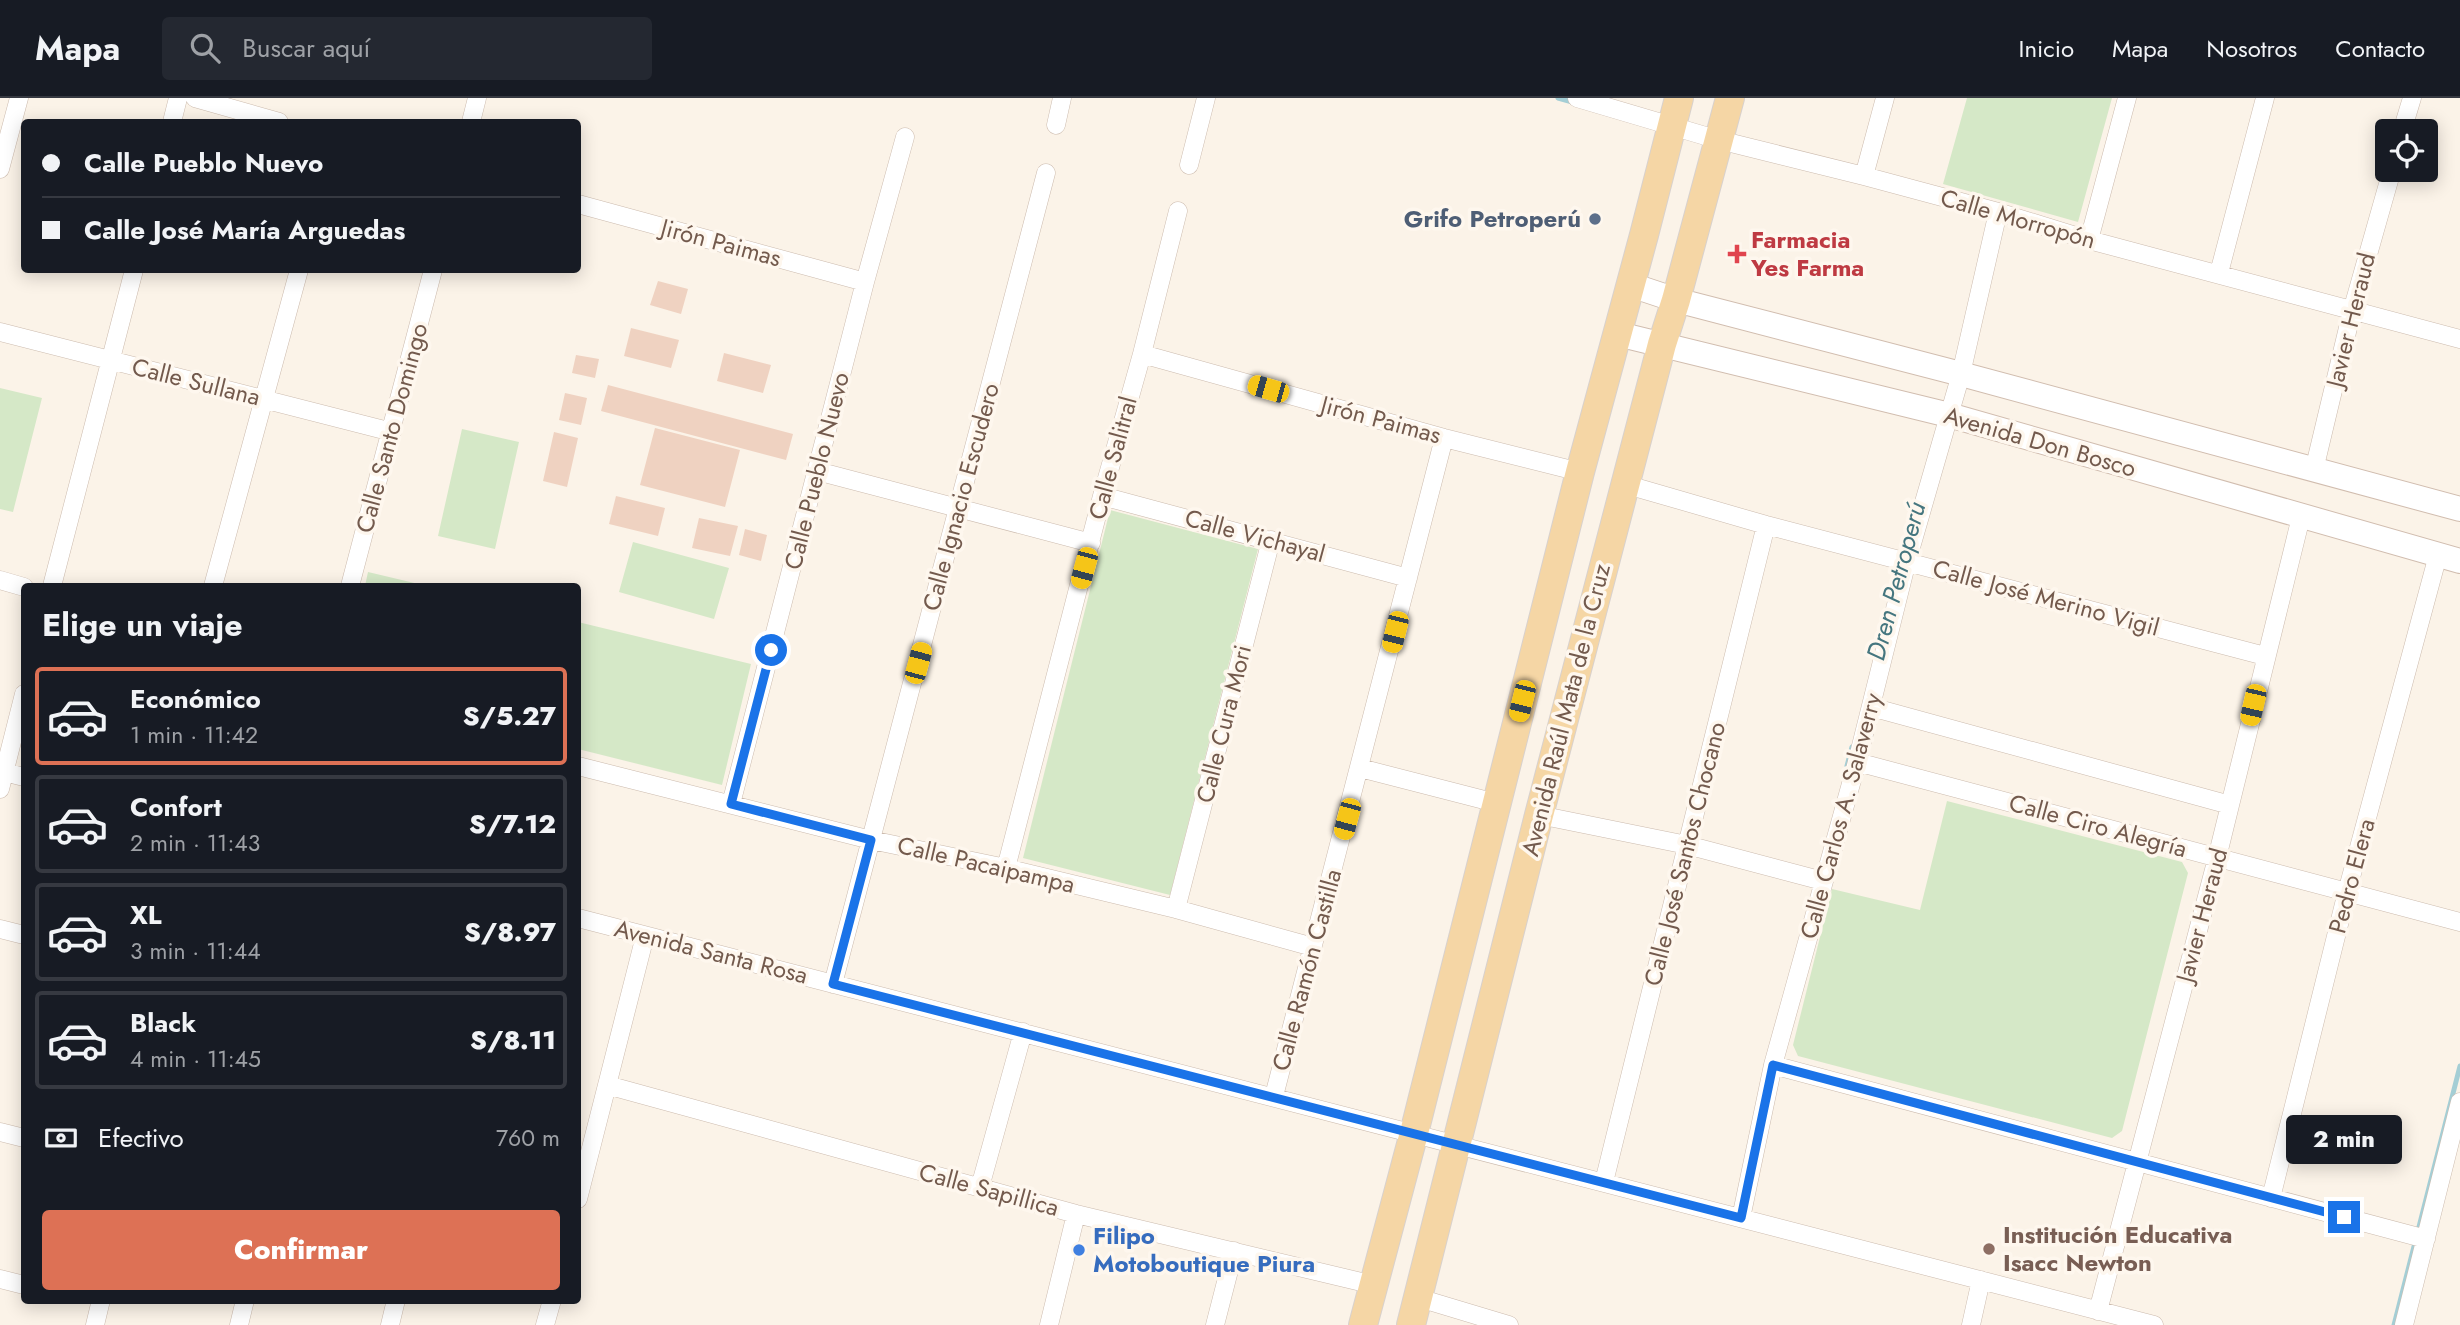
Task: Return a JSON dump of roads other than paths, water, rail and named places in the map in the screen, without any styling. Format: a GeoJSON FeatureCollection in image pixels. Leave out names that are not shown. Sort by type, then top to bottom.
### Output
{"type":"FeatureCollection","features":[{"type":"Feature","properties":{"kind":"main road","name":"Avenida Raúl Mata de la Cruz"},"geometry":{"type":"LineString","coordinates":[[1363,1325],[1580,472],[1679,98]]}},
{"type":"Feature","properties":{"kind":"main road","name":"Avenida Raúl Mata de la Cruz"},"geometry":{"type":"LineString","coordinates":[[1411,1325],[1624,484],[1730,98]]}},
{"type":"Feature","properties":{"kind":"street"},"geometry":{"type":"LineString","coordinates":[[0,169],[19,98]]}},
{"type":"Feature","properties":{"kind":"street"},"geometry":{"type":"LineString","coordinates":[[173,119],[178,98]]}},
{"type":"Feature","properties":{"kind":"street"},"geometry":{"type":"LineString","coordinates":[[195,98],[268,119]]}},
{"type":"Feature","properties":{"kind":"street"},"geometry":{"type":"LineString","coordinates":[[472,119],[477,98]]}},
{"type":"Feature","properties":{"kind":"street"},"geometry":{"type":"LineString","coordinates":[[1056,125],[1062,98]]}},
{"type":"Feature","properties":{"kind":"street"},"geometry":{"type":"LineString","coordinates":[[1189,164],[1206,98]]}},
{"type":"Feature","properties":{"kind":"street","name":"Calle Morropón"},"geometry":{"type":"LineString","coordinates":[[1577,98],[1719,140],[1864,176],[2089,240],[2460,339]]}},
{"type":"Feature","properties":{"kind":"street"},"geometry":{"type":"LineString","coordinates":[[1864,176],[1885,98]]}},
{"type":"Feature","properties":{"kind":"street"},"geometry":{"type":"LineString","coordinates":[[2089,240],[2127,98]]}},
{"type":"Feature","properties":{"kind":"street"},"geometry":{"type":"LineString","coordinates":[[2219,273],[2265,98]]}},
{"type":"Feature","properties":{"kind":"street"},"geometry":{"type":"LineString","coordinates":[[2406,119],[2412,98]]}},
{"type":"Feature","properties":{"kind":"street","name":"Calle Pueblo Nuevo"},"geometry":{"type":"LineString","coordinates":[[731,804],[865,282],[905,137]]}},
{"type":"Feature","properties":{"kind":"street","name":"Calle Ignacio Escudero"},"geometry":{"type":"LineString","coordinates":[[833,984],[1046,173]]}},
{"type":"Feature","properties":{"kind":"street","name":"Javier Heraud"},"geometry":{"type":"LineString","coordinates":[[2314,470],[2352,311],[2389,182]]}},
{"type":"Feature","properties":{"kind":"street","name":"Jirón Paimas"},"geometry":{"type":"LineString","coordinates":[[581,205],[865,282]]}},
{"type":"Feature","properties":{"kind":"street","name":"Calle Salitral"},"geometry":{"type":"LineString","coordinates":[[1006,868],[1178,211]]}},
{"type":"Feature","properties":{"kind":"street","name":"Calle Carlos A. Salaverry"},"geometry":{"type":"LineString","coordinates":[[1741,1218],[1773,1065],[1857,762],[1907,561],[1961,373],[1998,212]]}},
{"type":"Feature","properties":{"kind":"street"},"geometry":{"type":"LineString","coordinates":[[53,583],[133,273]]}},
{"type":"Feature","properties":{"kind":"street"},"geometry":{"type":"LineString","coordinates":[[214,583],[298,273]]}},
{"type":"Feature","properties":{"kind":"street","name":"Calle Santo Domingo"},"geometry":{"type":"LineString","coordinates":[[351,583],[432,273]]}},
{"type":"Feature","properties":{"kind":"street","name":"Avenida Don Bosco"},"geometry":{"type":"LineString","coordinates":[[1631,285],[1676,300],[1961,373],[2460,509]]}},
{"type":"Feature","properties":{"kind":"street","name":"Calle Sullana"},"geometry":{"type":"LineString","coordinates":[[0,332],[392,432]]}},
{"type":"Feature","properties":{"kind":"street","name":"Avenida Don Bosco"},"geometry":{"type":"LineString","coordinates":[[1618,334],[1949,415],[2449,558]]}},
{"type":"Feature","properties":{"kind":"street","name":"Jirón Paimas"},"geometry":{"type":"LineString","coordinates":[[1142,354],[1444,438],[1580,472]]}},
{"type":"Feature","properties":{"kind":"street","name":"Calle Ramón Castilla"},"geometry":{"type":"LineString","coordinates":[[1274,1096],[1444,438]]}},
{"type":"Feature","properties":{"kind":"street"},"geometry":{"type":"LineString","coordinates":[[817,471],[1091,542]]}},
{"type":"Feature","properties":{"kind":"street","name":"Calle José Merino Vigil"},"geometry":{"type":"LineString","coordinates":[[1624,484],[1766,526],[2265,656]]}},
{"type":"Feature","properties":{"kind":"street","name":"Calle Vichayal"},"geometry":{"type":"LineString","coordinates":[[1102,496],[1409,578]]}},
{"type":"Feature","properties":{"kind":"street","name":"Javier Heraud"},"geometry":{"type":"LineString","coordinates":[[2098,1311],[2218,858],[2265,656],[2301,517]]}},
{"type":"Feature","properties":{"kind":"street","name":"Calle José Santos Chocano"},"geometry":{"type":"LineString","coordinates":[[1604,1182],[1766,526]]}},
{"type":"Feature","properties":{"kind":"street","name":"Calle Cura Mori"},"geometry":{"type":"LineString","coordinates":[[1176,909],[1271,540]]}},
{"type":"Feature","properties":{"kind":"street","name":"Pedro Elera"},"geometry":{"type":"LineString","coordinates":[[2271,1198],[2347,891],[2449,558]]}},
{"type":"Feature","properties":{"kind":"street"},"geometry":{"type":"LineString","coordinates":[[0,580],[21,586]]}},
{"type":"Feature","properties":{"kind":"street"},"geometry":{"type":"LineString","coordinates":[[21,705],[1,777],[21,777]]}},
{"type":"Feature","properties":{"kind":"street"},"geometry":{"type":"LineString","coordinates":[[1871,707],[2230,804]]}},
{"type":"Feature","properties":{"kind":"street","name":"Calle Ciro Alegría"},"geometry":{"type":"LineString","coordinates":[[1857,762],[2460,922]]}},
{"type":"Feature","properties":{"kind":"street","name":"Calle Pacaipampa"},"geometry":{"type":"LineString","coordinates":[[581,767],[871,840],[1006,868],[1176,909],[1313,947]]}},
{"type":"Feature","properties":{"kind":"street"},"geometry":{"type":"LineString","coordinates":[[1360,768],[1496,803]]}},
{"type":"Feature","properties":{"kind":"street"},"geometry":{"type":"LineString","coordinates":[[1539,815],[1687,845],[1823,881]]}},
{"type":"Feature","properties":{"kind":"street","name":"Avenida Santa Rosa"},"geometry":{"type":"LineString","coordinates":[[581,919],[1982,1280],[2098,1311],[2121,1321],[2154,1325]]}},
{"type":"Feature","properties":{"kind":"street"},"geometry":{"type":"LineString","coordinates":[[0,929],[21,934]]}},
{"type":"Feature","properties":{"kind":"street"},"geometry":{"type":"LineString","coordinates":[[581,1187],[645,936]]}},
{"type":"Feature","properties":{"kind":"street"},"geometry":{"type":"LineString","coordinates":[[980,1187],[1023,1032]]}},
{"type":"Feature","properties":{"kind":"street"},"geometry":{"type":"LineString","coordinates":[[1773,1065],[2138,1160],[2426,1239]]}},
{"type":"Feature","properties":{"kind":"street","name":"Calle Sapillica"},"geometry":{"type":"LineString","coordinates":[[607,1085],[1076,1214],[1374,1284]]}},
{"type":"Feature","properties":{"kind":"street"},"geometry":{"type":"LineString","coordinates":[[2404,1325],[2460,1102]]}},
{"type":"Feature","properties":{"kind":"street"},"geometry":{"type":"LineString","coordinates":[[0,1132],[21,1137]]}},
{"type":"Feature","properties":{"kind":"street"},"geometry":{"type":"LineString","coordinates":[[2442,1174],[2460,1179]]}},
{"type":"Feature","properties":{"kind":"street"},"geometry":{"type":"LineString","coordinates":[[1049,1325],[1076,1214]]}},
{"type":"Feature","properties":{"kind":"street"},"geometry":{"type":"LineString","coordinates":[[1215,1325],[1234,1251]]}},
{"type":"Feature","properties":{"kind":"street"},"geometry":{"type":"LineString","coordinates":[[0,1279],[21,1284]]}},
{"type":"Feature","properties":{"kind":"street"},"geometry":{"type":"LineString","coordinates":[[1971,1325],[1982,1280]]}},
{"type":"Feature","properties":{"kind":"street"},"geometry":{"type":"LineString","coordinates":[[1419,1298],[1509,1325]]}},
{"type":"Feature","properties":{"kind":"street"},"geometry":{"type":"LineString","coordinates":[[95,1325],[96,1304]]}},
{"type":"Feature","properties":{"kind":"street"},"geometry":{"type":"LineString","coordinates":[[239,1325],[244,1304]]}},
{"type":"Feature","properties":{"kind":"street"},"geometry":{"type":"LineString","coordinates":[[390,1325],[395,1304]]}},
{"type":"Feature","properties":{"kind":"street"},"geometry":{"type":"LineString","coordinates":[[545,1325],[551,1304]]}},
{"type":"Feature","properties":{"kind":"waterway","name":"Dren Petroperú"},"geometry":{"type":"LineString","coordinates":[[1558,98],[1576,103]]}},
{"type":"Feature","properties":{"kind":"waterway","name":"Dren Petroperú"},"geometry":{"type":"LineString","coordinates":[[1852,747],[1847,766],[1852,767]]}},
{"type":"Feature","properties":{"kind":"waterway","name":"Dren Petroperú"},"geometry":{"type":"LineString","coordinates":[[2394,1325],[2460,1066]]}},
{"type":"Feature","properties":{"kind":"place","name":"Grifo Petroperú"},"geometry":{"type":"Point","coordinates":[1595,219]}},
{"type":"Feature","properties":{"kind":"place","name":"Farmacia Yes Farma"},"geometry":{"type":"Point","coordinates":[1737,254]}},
{"type":"Feature","properties":{"kind":"place","name":"Institución Educativa Isacc Newton"},"geometry":{"type":"Point","coordinates":[1989,1249]}},
{"type":"Feature","properties":{"kind":"place","name":"Filipo Motoboutique Piura"},"geometry":{"type":"Point","coordinates":[1079,1250]}}]}
